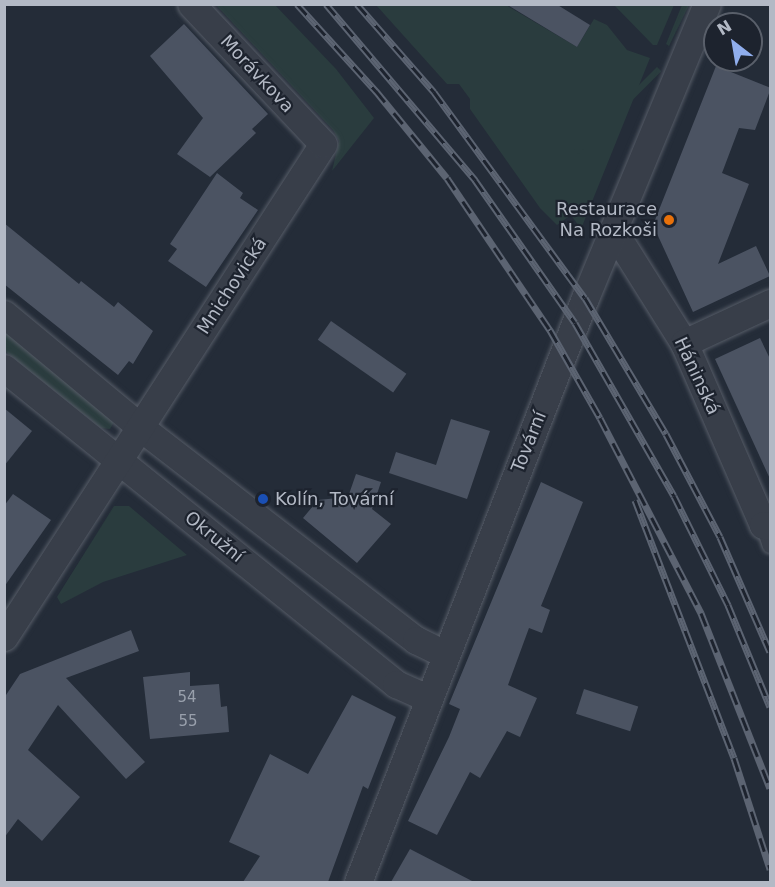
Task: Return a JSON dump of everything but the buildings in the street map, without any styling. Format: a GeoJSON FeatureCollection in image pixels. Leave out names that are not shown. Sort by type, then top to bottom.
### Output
{"type":"FeatureCollection","features":[{"type":"Feature","properties":{"kind":"street","name":"Morávkova"},"geometry":{"type":"LineString","coordinates":[[191,4],[323,144]]}},
{"type":"Feature","properties":{"kind":"street","name":"Tovární"},"geometry":{"type":"LineString","coordinates":[[358,882],[612,230],[707,4]]}},
{"type":"Feature","properties":{"kind":"street","name":"Mnichovická"},"geometry":{"type":"LineString","coordinates":[[4,637],[323,144]]}},
{"type":"Feature","properties":{"kind":"street","name":"Háninská"},"geometry":{"type":"LineString","coordinates":[[612,230],[684,343],[768,532]]}},
{"type":"Feature","properties":{"kind":"street"},"geometry":{"type":"LineString","coordinates":[[684,343],[771,303]]}},
{"type":"Feature","properties":{"kind":"street"},"geometry":{"type":"LineString","coordinates":[[4,314],[140,427],[416,640],[445,654]]}},
{"type":"Feature","properties":{"kind":"street","name":"Okružní"},"geometry":{"type":"LineString","coordinates":[[4,368],[396,684],[428,698]]}},
{"type":"Feature","properties":{"kind":"shaded area"},"geometry":{"type":"Polygon","coordinates":[[[216,5],[275,5],[336,69],[374,118],[332,171],[339,141],[333,130],[216,5]]]}},
{"type":"Feature","properties":{"kind":"shaded area"},"geometry":{"type":"Polygon","coordinates":[[[376,5],[506,5],[577,47],[594,19],[607,25],[627,50],[650,58],[581,229],[571,215],[557,225],[540,208],[470,109],[470,99],[459,84],[447,84],[376,5]]]}},
{"type":"Feature","properties":{"kind":"shaded area"},"geometry":{"type":"Polygon","coordinates":[[[614,5],[674,5],[657,45],[653,45],[614,5]]]}},
{"type":"Feature","properties":{"kind":"shaded area"},"geometry":{"type":"Polygon","coordinates":[[[682,5],[689,5],[669,46],[666,44],[682,5]]]}},
{"type":"Feature","properties":{"kind":"shaded area"},"geometry":{"type":"Polygon","coordinates":[[[657,67],[661,71],[579,154],[574,150],[657,67]]]}},
{"type":"Feature","properties":{"kind":"shaded area"},"geometry":{"type":"Polygon","coordinates":[[[4,324],[115,420],[110,429],[101,428],[5,351],[4,324]]]}},
{"type":"Feature","properties":{"kind":"shaded area"},"geometry":{"type":"Polygon","coordinates":[[[114,506],[129,506],[187,555],[103,582],[61,604],[57,597],[114,506]]]}},
{"type":"Feature","properties":{"kind":"railway"},"geometry":{"type":"LineString","coordinates":[[297,4],[376,91],[447,178],[550,330],[600,418],[701,613],[770,788]]}},
{"type":"Feature","properties":{"kind":"railway"},"geometry":{"type":"LineString","coordinates":[[326,4],[475,180],[575,323],[674,496],[728,605],[770,707]]}},
{"type":"Feature","properties":{"kind":"railway"},"geometry":{"type":"LineString","coordinates":[[357,4],[434,92],[585,298],[666,434],[720,537],[770,652]]}},
{"type":"Feature","properties":{"kind":"railway"},"geometry":{"type":"LineString","coordinates":[[635,500],[734,758],[770,869]]}},
{"type":"Feature","properties":{"kind":"place","name":"Restaurace Na Rozkoši"},"geometry":{"type":"Point","coordinates":[669,220]}},
{"type":"Feature","properties":{"kind":"place","name":"Kolín, Tovární"},"geometry":{"type":"Point","coordinates":[263,499]}}]}
